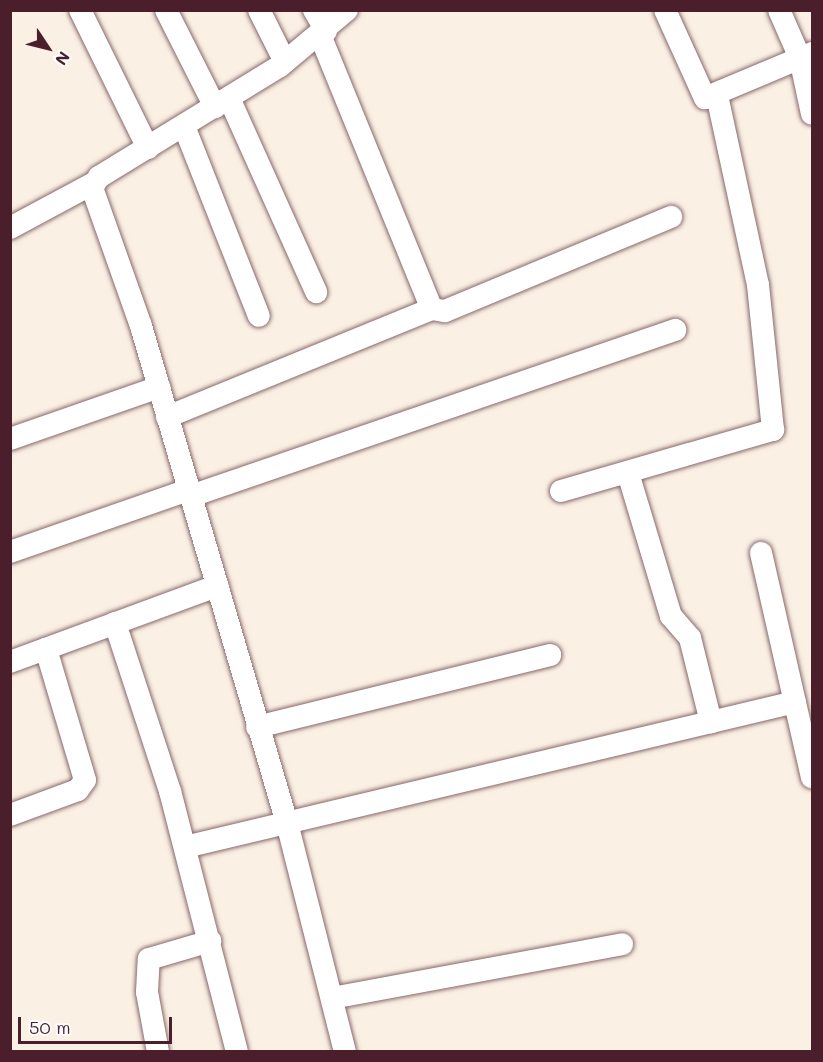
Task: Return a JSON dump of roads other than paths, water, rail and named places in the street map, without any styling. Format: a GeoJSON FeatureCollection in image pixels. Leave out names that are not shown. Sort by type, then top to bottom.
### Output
{"type":"FeatureCollection","features":[{"type":"Feature","properties":{"kind":"street"},"geometry":{"type":"LineString","coordinates":[[80,10],[148,148]]}},
{"type":"Feature","properties":{"kind":"street"},"geometry":{"type":"LineString","coordinates":[[166,10],[222,103],[316,292]]}},
{"type":"Feature","properties":{"kind":"street"},"geometry":{"type":"LineString","coordinates":[[259,10],[285,62]]}},
{"type":"Feature","properties":{"kind":"street"},"geometry":{"type":"LineString","coordinates":[[314,10],[432,309]]}},
{"type":"Feature","properties":{"kind":"street"},"geometry":{"type":"LineString","coordinates":[[12,223],[94,183],[222,103],[285,62],[323,33],[347,10]]}},
{"type":"Feature","properties":{"kind":"street"},"geometry":{"type":"LineString","coordinates":[[664,10],[702,97],[717,95],[806,56]]}},
{"type":"Feature","properties":{"kind":"street"},"geometry":{"type":"LineString","coordinates":[[779,10],[806,56],[813,114]]}},
{"type":"Feature","properties":{"kind":"street"},"geometry":{"type":"LineString","coordinates":[[561,491],[773,430],[758,285],[717,95]]}},
{"type":"Feature","properties":{"kind":"street"},"geometry":{"type":"LineString","coordinates":[[184,126],[259,316]]}},
{"type":"Feature","properties":{"kind":"street"},"geometry":{"type":"LineString","coordinates":[[94,183],[159,387],[287,823],[345,1052]]}},
{"type":"Feature","properties":{"kind":"street"},"geometry":{"type":"LineString","coordinates":[[167,417],[432,309],[445,311],[671,217]]}},
{"type":"Feature","properties":{"kind":"street"},"geometry":{"type":"LineString","coordinates":[[10,552],[675,330]]}},
{"type":"Feature","properties":{"kind":"street"},"geometry":{"type":"LineString","coordinates":[[10,440],[159,387]]}},
{"type":"Feature","properties":{"kind":"street"},"geometry":{"type":"LineString","coordinates":[[628,473],[671,616],[690,638],[711,722]]}},
{"type":"Feature","properties":{"kind":"street"},"geometry":{"type":"LineString","coordinates":[[761,552],[813,777]]}},
{"type":"Feature","properties":{"kind":"street"},"geometry":{"type":"LineString","coordinates":[[10,662],[217,586]]}},
{"type":"Feature","properties":{"kind":"street"},"geometry":{"type":"LineString","coordinates":[[115,623],[185,847],[237,1052]]}},
{"type":"Feature","properties":{"kind":"street"},"geometry":{"type":"LineString","coordinates":[[10,815],[78,790],[85,780],[46,649]]}},
{"type":"Feature","properties":{"kind":"street"},"geometry":{"type":"LineString","coordinates":[[257,727],[550,655]]}},
{"type":"Feature","properties":{"kind":"street"},"geometry":{"type":"LineString","coordinates":[[185,847],[795,702]]}},
{"type":"Feature","properties":{"kind":"street"},"geometry":{"type":"LineString","coordinates":[[158,1052],[147,992],[149,959],[210,941]]}},
{"type":"Feature","properties":{"kind":"street"},"geometry":{"type":"LineString","coordinates":[[332,998],[622,944]]}}]}
